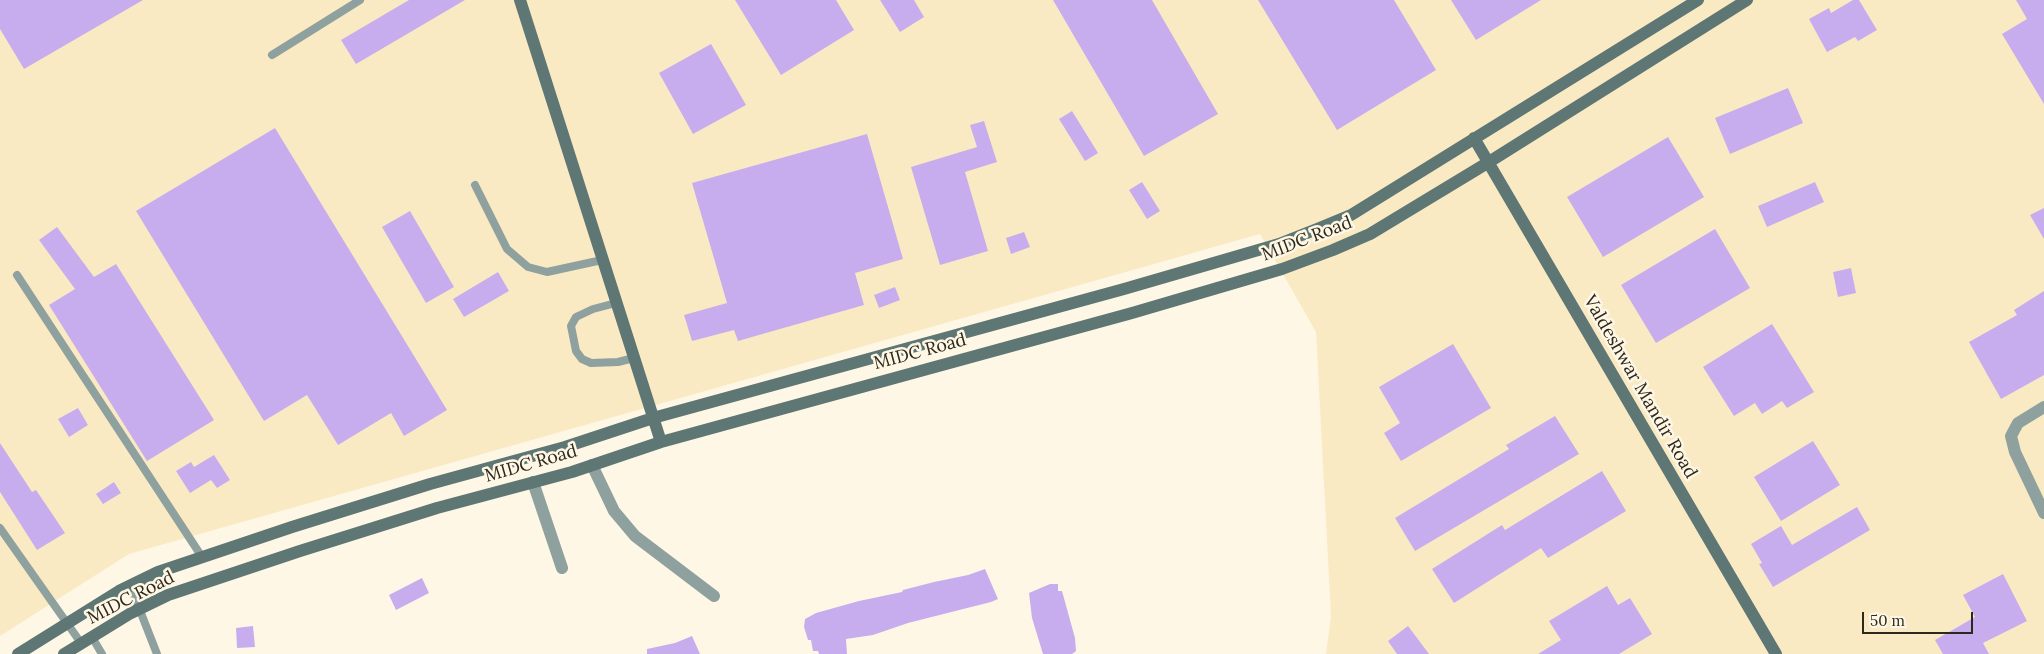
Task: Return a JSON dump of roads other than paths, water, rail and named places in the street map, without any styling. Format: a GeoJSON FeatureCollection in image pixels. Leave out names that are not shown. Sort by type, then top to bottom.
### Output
{"type":"FeatureCollection","features":[{"type":"Feature","properties":{"kind":"main road"},"geometry":{"type":"LineString","coordinates":[[520,0],[661,442]]}},
{"type":"Feature","properties":{"kind":"main road","name":"MIDC Road"},"geometry":{"type":"LineString","coordinates":[[18,654],[67,622],[130,585],[158,572],[202,557],[411,490],[565,447],[653,418],[1124,289],[1279,244],[1351,215],[1698,0]]}},
{"type":"Feature","properties":{"kind":"main road","name":"MIDC Road"},"geometry":{"type":"LineString","coordinates":[[69,653],[87,640],[168,595],[300,551],[437,508],[592,465],[661,442],[1132,313],[1282,269],[1370,234],[1489,162],[1747,0]]}},
{"type":"Feature","properties":{"kind":"main road","name":"Valdeshwar Mandir Road"},"geometry":{"type":"LineString","coordinates":[[1474,138],[1776,654]]}},
{"type":"Feature","properties":{"kind":"street"},"geometry":{"type":"LineString","coordinates":[[2044,407],[2018,423],[2011,436],[2015,452],[2044,513]]}},
{"type":"Feature","properties":{"kind":"street"},"geometry":{"type":"LineString","coordinates":[[592,465],[614,511],[635,536],[714,596]]}},
{"type":"Feature","properties":{"kind":"street"},"geometry":{"type":"LineString","coordinates":[[533,482],[562,568]]}},
{"type":"Feature","properties":{"kind":"lane"},"geometry":{"type":"LineString","coordinates":[[272,55],[360,0]]}},
{"type":"Feature","properties":{"kind":"lane"},"geometry":{"type":"LineString","coordinates":[[475,185],[507,249],[528,267],[547,272],[602,260]]}},
{"type":"Feature","properties":{"kind":"lane"},"geometry":{"type":"LineString","coordinates":[[17,275],[202,557]]}},
{"type":"Feature","properties":{"kind":"lane"},"geometry":{"type":"LineString","coordinates":[[616,303],[593,309],[576,317],[571,326],[572,340],[576,351],[582,359],[592,363],[618,362],[634,358]]}},
{"type":"Feature","properties":{"kind":"lane"},"geometry":{"type":"LineString","coordinates":[[0,528],[67,622],[102,654]]}},
{"type":"Feature","properties":{"kind":"lane"},"geometry":{"type":"LineString","coordinates":[[130,585],[157,654]]}}]}
